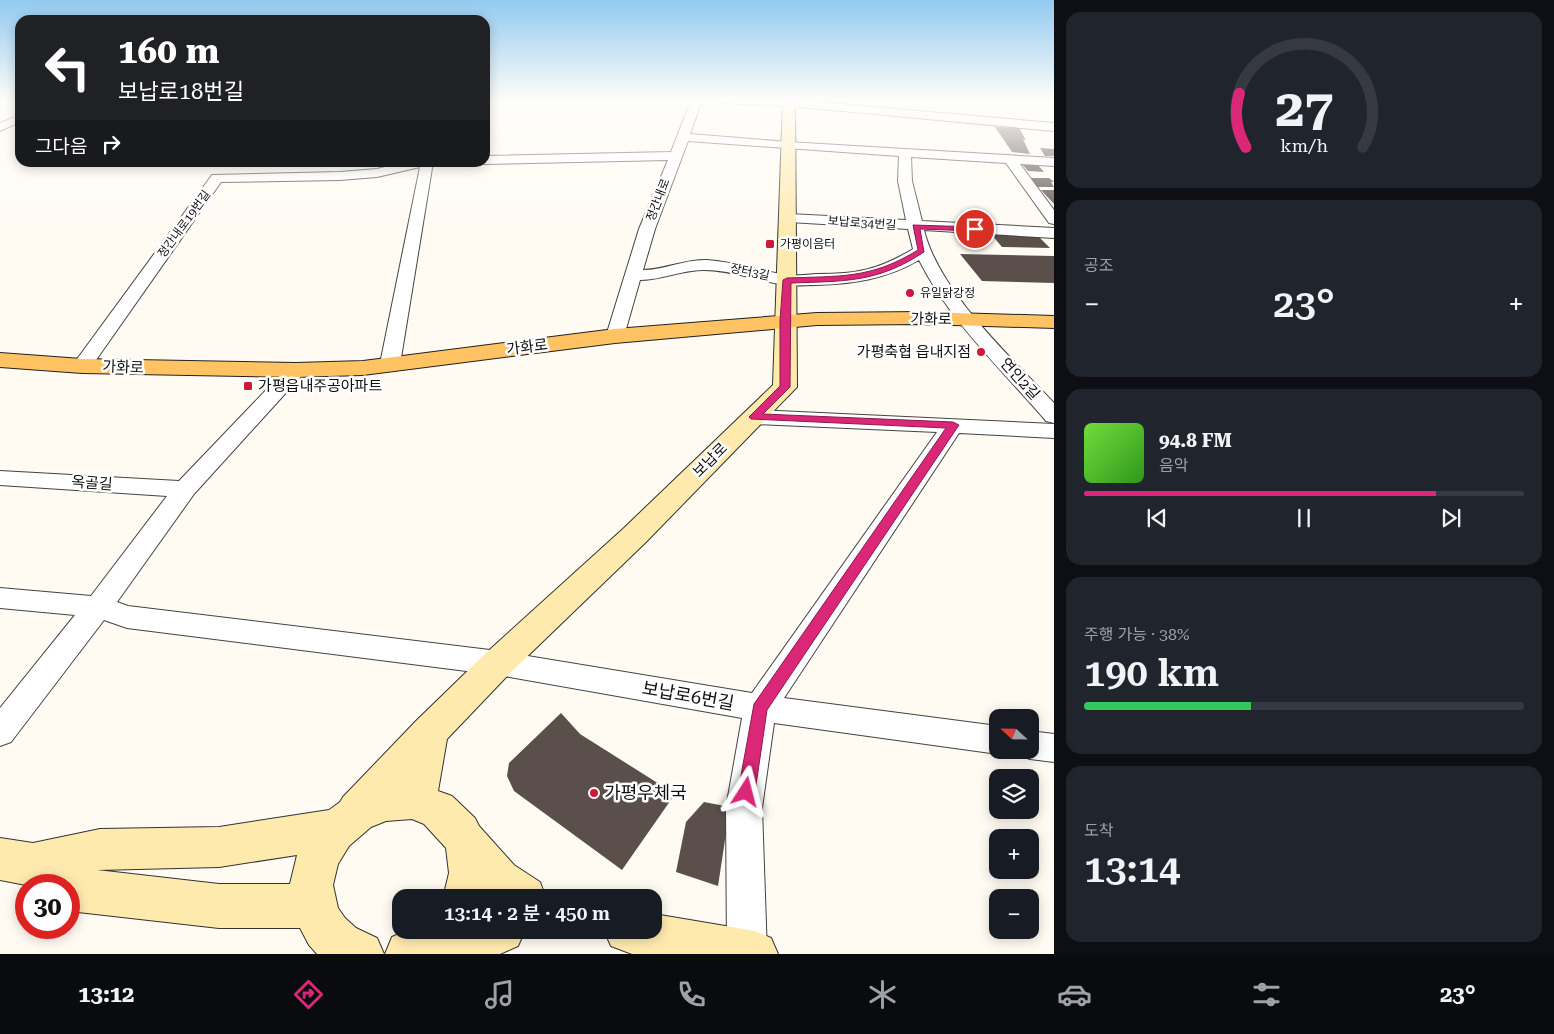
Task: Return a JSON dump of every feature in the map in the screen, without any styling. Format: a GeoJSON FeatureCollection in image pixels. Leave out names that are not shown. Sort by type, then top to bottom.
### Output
{"type":"FeatureCollection","features":[{"type":"Feature","properties":{"kind":"main road","name":"보납로"},"geometry":{"type":"LineString","coordinates":[[314,906],[311,886],[315,865],[323,846],[344,822],[429,732],[498,663],[635,535],[785,387],[785,321],[789,218],[788,146]]}},
{"type":"Feature","properties":{"kind":"main road","name":"가화로"},"geometry":{"type":"LineString","coordinates":[[0,360],[82,366],[296,370],[362,368],[615,336],[785,321],[817,319],[967,319],[1054,322]]}},
{"type":"Feature","properties":{"kind":"main road"},"geometry":{"type":"LineString","coordinates":[[415,801],[420,785],[429,732]]}},
{"type":"Feature","properties":{"kind":"main road"},"geometry":{"type":"LineString","coordinates":[[31,870],[100,849],[219,847],[344,822],[373,805],[387,802],[415,801],[436,808],[454,821],[466,840],[499,880],[512,889]]}},
{"type":"Feature","properties":{"kind":"main road"},"geometry":{"type":"LineString","coordinates":[[466,840],[471,865],[468,889]]}},
{"type":"Feature","properties":{"kind":"main road"},"geometry":{"type":"LineString","coordinates":[[80,889],[219,906],[314,906],[321,923],[332,938],[348,949],[361,954]]}},
{"type":"Feature","properties":{"kind":"main road"},"geometry":{"type":"LineString","coordinates":[[662,938],[750,954]]}},
{"type":"Feature","properties":{"kind":"main road"},"geometry":{"type":"LineString","coordinates":[[418,946],[462,939]]}},
{"type":"Feature","properties":{"kind":"street","name":"정간내로"},"geometry":{"type":"LineString","coordinates":[[615,336],[647,230],[680,145]]}},
{"type":"Feature","properties":{"kind":"street"},"geometry":{"type":"LineString","coordinates":[[772,145],[1054,162]]}},
{"type":"Feature","properties":{"kind":"street"},"geometry":{"type":"LineString","coordinates":[[905,153],[904,181],[922,251],[933,272],[967,319]]}},
{"type":"Feature","properties":{"kind":"street"},"geometry":{"type":"LineString","coordinates":[[490,160],[675,156]]}},
{"type":"Feature","properties":{"kind":"street"},"geometry":{"type":"LineString","coordinates":[[1010,160],[1054,220]]}},
{"type":"Feature","properties":{"kind":"street","name":"정간내로19번길"},"geometry":{"type":"LineString","coordinates":[[82,366],[217,178],[340,176],[377,173],[403,167]]}},
{"type":"Feature","properties":{"kind":"street"},"geometry":{"type":"LineString","coordinates":[[390,364],[424,167]]}},
{"type":"Feature","properties":{"kind":"street","name":"보납로34번길"},"geometry":{"type":"LineString","coordinates":[[789,218],[1054,233]]}},
{"type":"Feature","properties":{"kind":"street","name":"장터3길"},"geometry":{"type":"LineString","coordinates":[[633,275],[657,275],[671,269],[704,265],[739,269],[787,280],[849,279],[874,274],[902,263],[922,251]]}},
{"type":"Feature","properties":{"kind":"street","name":"연인2길"},"geometry":{"type":"LineString","coordinates":[[967,319],[1054,416]]}},
{"type":"Feature","properties":{"kind":"street"},"geometry":{"type":"LineString","coordinates":[[0,732],[98,607],[184,489],[296,370]]}},
{"type":"Feature","properties":{"kind":"street"},"geometry":{"type":"LineString","coordinates":[[754,417],[1054,431]]}},
{"type":"Feature","properties":{"kind":"street"},"geometry":{"type":"LineString","coordinates":[[750,954],[744,808],[760,708],[953,425]]}},
{"type":"Feature","properties":{"kind":"street","name":"옥골길"},"geometry":{"type":"LineString","coordinates":[[0,478],[184,489]]}},
{"type":"Feature","properties":{"kind":"street"},"geometry":{"type":"LineString","coordinates":[[0,598],[98,607]]}},
{"type":"Feature","properties":{"kind":"street","name":"보납로6번길"},"geometry":{"type":"LineString","coordinates":[[98,607],[128,617],[498,663],[760,708],[989,739]]}},
{"type":"Feature","properties":{"kind":"street"},"geometry":{"type":"LineString","coordinates":[[1039,746],[1054,748]]}},
{"type":"Feature","properties":{"kind":"building"},"geometry":{"type":"Polygon","coordinates":[[[1007,145],[1026,145],[1030,154],[1012,152],[1007,145]]]}},
{"type":"Feature","properties":{"kind":"building"},"geometry":{"type":"Polygon","coordinates":[[[1040,148],[1054,149],[1054,156],[1045,156],[1040,148]]]}},
{"type":"Feature","properties":{"kind":"building"},"geometry":{"type":"Polygon","coordinates":[[[1021,163],[1037,164],[1044,172],[1028,171],[1021,163]]]}},
{"type":"Feature","properties":{"kind":"building"},"geometry":{"type":"Polygon","coordinates":[[[1027,178],[1049,178],[1054,182],[1051,182],[1054,187],[1038,187],[1027,178]]]}},
{"type":"Feature","properties":{"kind":"building"},"geometry":{"type":"Polygon","coordinates":[[[1041,190],[1054,190],[1054,204],[1041,190]]]}},
{"type":"Feature","properties":{"kind":"building"},"geometry":{"type":"Polygon","coordinates":[[[991,234],[1038,236],[1050,248],[1002,247],[991,234]]]}},
{"type":"Feature","properties":{"kind":"building"},"geometry":{"type":"Polygon","coordinates":[[[960,254],[1054,256],[1054,283],[982,281],[960,254]]]}},
{"type":"Feature","properties":{"kind":"building","name":"가평우체국"},"geometry":{"type":"Polygon","coordinates":[[[561,713],[580,734],[675,794],[622,870],[514,791],[507,776],[509,763],[561,713]]]}},
{"type":"Feature","properties":{"kind":"building"},"geometry":{"type":"Polygon","coordinates":[[[704,802],[730,807],[718,886],[676,872],[686,822],[704,802]]]}},
{"type":"Feature","properties":{"kind":"place","name":"가평이음터"},"geometry":{"type":"Point","coordinates":[770,244]}},
{"type":"Feature","properties":{"kind":"place","name":"유일닭강정"},"geometry":{"type":"Point","coordinates":[910,293]}},
{"type":"Feature","properties":{"kind":"place","name":"가평축협 읍내지점"},"geometry":{"type":"Point","coordinates":[981,352]}},
{"type":"Feature","properties":{"kind":"place","name":"가평읍내주공아파트"},"geometry":{"type":"Point","coordinates":[248,386]}},
{"type":"Feature","properties":{"kind":"place","name":"가평우체국"},"geometry":{"type":"Point","coordinates":[594,793]}},
{"type":"Feature","properties":{"kind":"route"},"geometry":{"type":"LineString","coordinates":[[746,792],[760,708],[953,425],[754,417],[785,387],[787,280],[849,279],[885,271],[922,251],[915,226],[975,229]]}}]}
